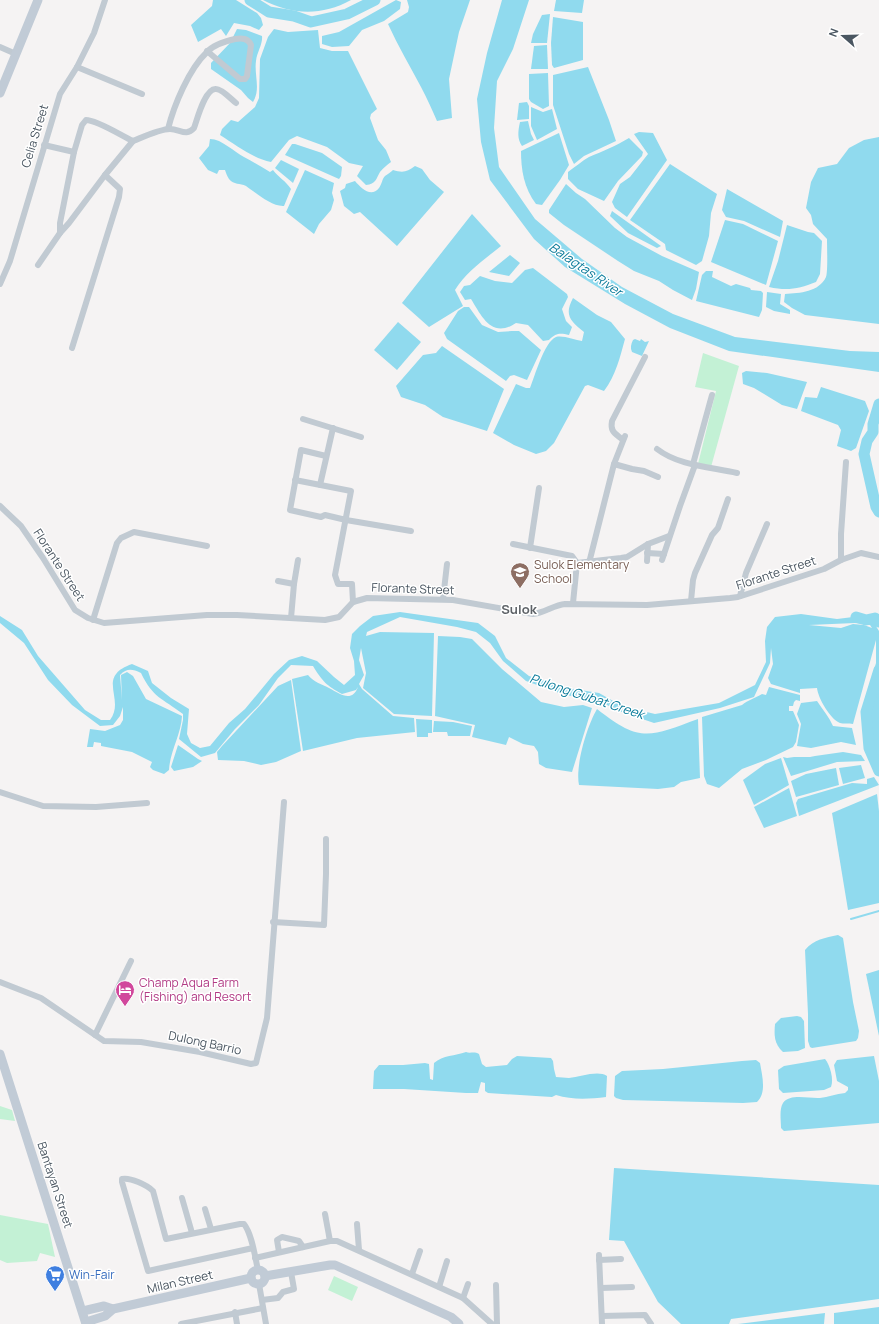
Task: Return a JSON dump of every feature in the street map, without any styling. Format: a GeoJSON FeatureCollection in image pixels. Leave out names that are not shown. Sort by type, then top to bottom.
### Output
{"type":"FeatureCollection","features":[{"type":"Feature","properties":{"kind":"street"},"geometry":{"type":"LineString","coordinates":[[0,93],[38,0]]}},
{"type":"Feature","properties":{"kind":"street","name":"Celia Street"},"geometry":{"type":"LineString","coordinates":[[0,284],[10,261],[60,94],[77,68],[94,33],[105,0]]}},
{"type":"Feature","properties":{"kind":"street"},"geometry":{"type":"LineString","coordinates":[[168,129],[184,87],[196,66],[208,51],[216,46],[234,40],[247,40],[251,45],[247,76],[245,79],[240,79],[208,51]]}},
{"type":"Feature","properties":{"kind":"street"},"geometry":{"type":"LineString","coordinates":[[0,47],[16,54]]}},
{"type":"Feature","properties":{"kind":"street"},"geometry":{"type":"LineString","coordinates":[[77,68],[142,94]]}},
{"type":"Feature","properties":{"kind":"street"},"geometry":{"type":"LineString","coordinates":[[38,265],[60,233],[133,141],[168,129],[187,133],[191,132],[194,128],[205,98],[212,89],[219,90],[236,103]]}},
{"type":"Feature","properties":{"kind":"street"},"geometry":{"type":"LineString","coordinates":[[60,233],[60,223],[74,152],[82,125],[86,120],[90,120],[133,141]]}},
{"type":"Feature","properties":{"kind":"street"},"geometry":{"type":"LineString","coordinates":[[44,145],[74,152]]}},
{"type":"Feature","properties":{"kind":"street"},"geometry":{"type":"LineString","coordinates":[[72,348],[119,197],[120,189],[105,175]]}},
{"type":"Feature","properties":{"kind":"street"},"geometry":{"type":"LineString","coordinates":[[589,563],[614,464],[621,444],[624,442],[624,438],[611,429],[612,421],[645,357]]}},
{"type":"Feature","properties":{"kind":"street"},"geometry":{"type":"LineString","coordinates":[[647,553],[663,557],[694,464],[712,395]]}},
{"type":"Feature","properties":{"kind":"street"},"geometry":{"type":"LineString","coordinates":[[303,419],[361,437]]}},
{"type":"Feature","properties":{"kind":"street"},"geometry":{"type":"LineString","coordinates":[[320,485],[333,428]]}},
{"type":"Feature","properties":{"kind":"street"},"geometry":{"type":"LineString","coordinates":[[657,449],[677,460],[737,473]]}},
{"type":"Feature","properties":{"kind":"street"},"geometry":{"type":"LineString","coordinates":[[326,456],[301,450],[290,510],[321,517],[325,515],[411,531]]}},
{"type":"Feature","properties":{"kind":"street"},"geometry":{"type":"LineString","coordinates":[[841,560],[841,534],[846,462]]}},
{"type":"Feature","properties":{"kind":"street"},"geometry":{"type":"LineString","coordinates":[[614,464],[644,471],[658,477]]}},
{"type":"Feature","properties":{"kind":"street"},"geometry":{"type":"LineString","coordinates":[[295,480],[351,491],[336,576],[338,584],[352,584],[353,602]]}},
{"type":"Feature","properties":{"kind":"street"},"geometry":{"type":"LineString","coordinates":[[530,548],[539,488]]}},
{"type":"Feature","properties":{"kind":"street"},"geometry":{"type":"LineString","coordinates":[[691,601],[695,573],[712,535],[718,528],[728,499]]}},
{"type":"Feature","properties":{"kind":"street","name":"Florante Street"},"geometry":{"type":"LineString","coordinates":[[0,506],[21,526],[43,558],[75,610],[88,618],[104,623],[207,615],[332,619],[342,614],[353,602],[367,598],[444,599],[533,614],[559,605],[573,603],[647,604],[691,601],[740,596],[824,569],[841,560],[861,553],[879,557]]}},
{"type":"Feature","properties":{"kind":"street"},"geometry":{"type":"LineString","coordinates":[[740,596],[746,573],[767,524]]}},
{"type":"Feature","properties":{"kind":"street"},"geometry":{"type":"LineString","coordinates":[[93,620],[117,542],[121,538],[134,532],[207,546]]}},
{"type":"Feature","properties":{"kind":"street"},"geometry":{"type":"LineString","coordinates":[[577,563],[589,563],[627,556],[648,544],[669,536]]}},
{"type":"Feature","properties":{"kind":"street"},"geometry":{"type":"LineString","coordinates":[[514,544],[545,552],[572,556],[577,563],[573,603]]}},
{"type":"Feature","properties":{"kind":"street"},"geometry":{"type":"LineString","coordinates":[[646,560],[648,544]]}},
{"type":"Feature","properties":{"kind":"street"},"geometry":{"type":"LineString","coordinates":[[291,618],[298,560]]}},
{"type":"Feature","properties":{"kind":"street"},"geometry":{"type":"LineString","coordinates":[[444,599],[447,564]]}},
{"type":"Feature","properties":{"kind":"street"},"geometry":{"type":"LineString","coordinates":[[278,581],[294,584]]}},
{"type":"Feature","properties":{"kind":"street"},"geometry":{"type":"LineString","coordinates":[[0,792],[43,806],[96,807],[147,803]]}},
{"type":"Feature","properties":{"kind":"street","name":"Dulong Barrio"},"geometry":{"type":"LineString","coordinates":[[0,982],[41,998],[104,1041],[141,1042],[200,1052],[251,1064],[256,1063],[267,1018],[273,922],[284,802]]}},
{"type":"Feature","properties":{"kind":"street"},"geometry":{"type":"LineString","coordinates":[[273,922],[324,925],[326,839]]}},
{"type":"Feature","properties":{"kind":"street"},"geometry":{"type":"LineString","coordinates":[[95,1035],[131,961]]}},
{"type":"Feature","properties":{"kind":"street","name":"Bantayan Street"},"geometry":{"type":"LineString","coordinates":[[0,1054],[86,1323]]}},
{"type":"Feature","properties":{"kind":"street"},"geometry":{"type":"LineString","coordinates":[[253,1248],[148,1270],[122,1180],[127,1179],[150,1188],[153,1191],[166,1239],[244,1224],[247,1228],[253,1248],[255,1258],[261,1277],[262,1300],[266,1324]]}},
{"type":"Feature","properties":{"kind":"street"},"geometry":{"type":"LineString","coordinates":[[182,1198],[192,1234]]}},
{"type":"Feature","properties":{"kind":"street"},"geometry":{"type":"LineString","coordinates":[[205,1209],[211,1230]]}},
{"type":"Feature","properties":{"kind":"street"},"geometry":{"type":"LineString","coordinates":[[325,1214],[330,1241]]}},
{"type":"Feature","properties":{"kind":"street"},"geometry":{"type":"LineString","coordinates":[[357,1224],[359,1250]]}},
{"type":"Feature","properties":{"kind":"street"},"geometry":{"type":"LineString","coordinates":[[278,1252],[277,1240],[282,1237],[299,1241],[303,1247]]}},
{"type":"Feature","properties":{"kind":"street"},"geometry":{"type":"LineString","coordinates":[[255,1258],[330,1241],[337,1241],[463,1298],[492,1324]]}},
{"type":"Feature","properties":{"kind":"street"},"geometry":{"type":"LineString","coordinates":[[412,1274],[420,1250]]}},
{"type":"Feature","properties":{"kind":"street"},"geometry":{"type":"LineString","coordinates":[[602,1324],[599,1257],[621,1259]]}},
{"type":"Feature","properties":{"kind":"street"},"geometry":{"type":"LineString","coordinates":[[439,1287],[447,1260]]}},
{"type":"Feature","properties":{"kind":"street"},"geometry":{"type":"LineString","coordinates":[[261,1277],[334,1265],[451,1317],[459,1324]]}},
{"type":"Feature","properties":{"kind":"street"},"geometry":{"type":"LineString","coordinates":[[262,1300],[278,1298],[284,1292],[294,1289],[291,1272]]}},
{"type":"Feature","properties":{"kind":"street","name":"Milan Street"},"geometry":{"type":"LineString","coordinates":[[86,1323],[105,1316],[113,1309],[251,1278],[252,1273],[261,1277]]}},
{"type":"Feature","properties":{"kind":"street"},"geometry":{"type":"LineString","coordinates":[[463,1298],[468,1284]]}},
{"type":"Feature","properties":{"kind":"street"},"geometry":{"type":"LineString","coordinates":[[496,1285],[497,1324]]}},
{"type":"Feature","properties":{"kind":"street"},"geometry":{"type":"LineString","coordinates":[[601,1288],[632,1287]]}},
{"type":"Feature","properties":{"kind":"street","name":"Milan Street"},"geometry":{"type":"LineString","coordinates":[[83,1310],[104,1306],[113,1309]]}},
{"type":"Feature","properties":{"kind":"street"},"geometry":{"type":"LineString","coordinates":[[181,1324],[235,1312],[263,1308]]}},
{"type":"Feature","properties":{"kind":"street"},"geometry":{"type":"LineString","coordinates":[[235,1312],[237,1324]]}},
{"type":"Feature","properties":{"kind":"street"},"geometry":{"type":"LineString","coordinates":[[602,1316],[645,1315],[651,1324]]}},
{"type":"Feature","properties":{"kind":"green space"},"geometry":{"type":"Polygon","coordinates":[[[703,353],[739,366],[711,467],[698,464],[716,391],[695,387],[703,353]]]}},
{"type":"Feature","properties":{"kind":"green space"},"geometry":{"type":"Polygon","coordinates":[[[0,1106],[12,1110],[15,1121],[0,1119],[0,1106]]]}},
{"type":"Feature","properties":{"kind":"green space"},"geometry":{"type":"Polygon","coordinates":[[[0,1215],[48,1224],[55,1257],[40,1253],[37,1261],[7,1263],[0,1260],[0,1215]]]}},
{"type":"Feature","properties":{"kind":"green space"},"geometry":{"type":"Polygon","coordinates":[[[334,1276],[358,1287],[352,1301],[328,1290],[334,1276]]]}},
{"type":"Feature","properties":{"kind":"water"},"geometry":{"type":"Polygon","coordinates":[[[213,0],[236,0],[257,13],[261,18],[263,25],[259,30],[250,26],[234,23],[226,36],[221,29],[198,42],[191,25],[212,6],[213,0]]]}},
{"type":"Feature","properties":{"kind":"water"},"geometry":{"type":"Polygon","coordinates":[[[263,0],[351,0],[329,9],[307,12],[285,9],[263,0]]]}},
{"type":"Feature","properties":{"kind":"water"},"geometry":{"type":"Polygon","coordinates":[[[396,0],[401,2],[400,9],[384,21],[362,30],[349,46],[332,47],[322,44],[322,36],[339,32],[396,0]]]}},
{"type":"Feature","properties":{"kind":"water"},"geometry":{"type":"Polygon","coordinates":[[[407,0],[470,0],[459,32],[449,79],[452,118],[437,121],[388,24],[408,12],[409,7],[407,0]]]}},
{"type":"Feature","properties":{"kind":"water","name":"Balagtas River"},"geometry":{"type":"Polygon","coordinates":[[[502,0],[529,0],[513,49],[497,81],[494,128],[499,167],[535,219],[582,259],[622,287],[673,314],[735,337],[850,351],[879,352],[879,372],[729,351],[670,328],[625,304],[565,267],[534,239],[490,180],[481,142],[477,99],[487,53],[502,0]]]}},
{"type":"Feature","properties":{"kind":"water"},"geometry":{"type":"Polygon","coordinates":[[[556,0],[584,0],[582,13],[554,11],[556,0]]]}},
{"type":"Feature","properties":{"kind":"water"},"geometry":{"type":"Polygon","coordinates":[[[550,14],[547,43],[531,43],[533,34],[542,15],[550,14]]]}},
{"type":"Feature","properties":{"kind":"water"},"geometry":{"type":"Polygon","coordinates":[[[553,17],[583,22],[583,60],[554,68],[552,65],[551,43],[553,17]]]}},
{"type":"Feature","properties":{"kind":"water"},"geometry":{"type":"Polygon","coordinates":[[[237,29],[246,30],[262,36],[262,42],[256,61],[257,92],[253,102],[241,90],[211,69],[211,63],[230,43],[237,29]]]}},
{"type":"Feature","properties":{"kind":"water"},"geometry":{"type":"Polygon","coordinates":[[[274,29],[288,32],[318,30],[320,48],[332,51],[348,51],[377,109],[371,114],[370,118],[378,140],[386,150],[391,162],[381,171],[372,184],[366,185],[357,176],[363,166],[349,163],[327,147],[297,136],[289,140],[271,162],[251,154],[220,135],[222,129],[231,120],[238,122],[255,107],[259,98],[260,59],[268,37],[274,29]]]}},
{"type":"Feature","properties":{"kind":"water"},"geometry":{"type":"Polygon","coordinates":[[[547,45],[548,69],[531,69],[534,46],[547,45]]]}},
{"type":"Feature","properties":{"kind":"water"},"geometry":{"type":"Polygon","coordinates":[[[588,67],[616,141],[584,156],[574,164],[569,154],[553,105],[553,75],[588,67]]]}},
{"type":"Feature","properties":{"kind":"water"},"geometry":{"type":"Polygon","coordinates":[[[548,73],[549,106],[543,109],[531,102],[529,99],[529,74],[548,73]]]}},
{"type":"Feature","properties":{"kind":"water"},"geometry":{"type":"Polygon","coordinates":[[[527,102],[529,106],[529,119],[517,120],[519,103],[527,102]]]}},
{"type":"Feature","properties":{"kind":"water"},"geometry":{"type":"Polygon","coordinates":[[[531,107],[543,112],[552,109],[557,129],[537,140],[531,126],[531,107]]]}},
{"type":"Feature","properties":{"kind":"water"},"geometry":{"type":"Polygon","coordinates":[[[528,121],[534,140],[522,146],[518,135],[520,122],[528,121]]]}},
{"type":"Feature","properties":{"kind":"water"},"geometry":{"type":"Polygon","coordinates":[[[639,132],[653,133],[667,160],[627,217],[615,208],[612,202],[620,184],[630,177],[648,154],[634,134],[639,132]]]}},
{"type":"Feature","properties":{"kind":"water"},"geometry":{"type":"Polygon","coordinates":[[[559,133],[569,165],[542,205],[536,204],[524,179],[521,151],[559,133]]]}},
{"type":"Feature","properties":{"kind":"water"},"geometry":{"type":"Polygon","coordinates":[[[879,137],[879,324],[805,315],[784,302],[785,294],[814,289],[823,282],[827,274],[827,239],[813,224],[811,215],[806,208],[811,182],[818,168],[837,164],[849,148],[864,140],[879,137]]]}},
{"type":"Feature","properties":{"kind":"water"},"geometry":{"type":"Polygon","coordinates":[[[629,138],[643,152],[642,156],[618,181],[604,201],[578,189],[568,179],[568,172],[584,160],[629,138]]]}},
{"type":"Feature","properties":{"kind":"water"},"geometry":{"type":"Polygon","coordinates":[[[210,139],[223,143],[240,155],[270,172],[273,170],[291,189],[284,206],[279,206],[269,202],[246,186],[233,182],[227,176],[225,170],[219,170],[217,174],[208,170],[199,158],[209,146],[210,139]]]}},
{"type":"Feature","properties":{"kind":"water"},"geometry":{"type":"Polygon","coordinates":[[[292,144],[322,153],[342,167],[341,176],[339,179],[285,155],[292,144]]]}},
{"type":"Feature","properties":{"kind":"water"},"geometry":{"type":"Polygon","coordinates":[[[281,160],[299,169],[293,183],[275,168],[281,160]]]}},
{"type":"Feature","properties":{"kind":"water"},"geometry":{"type":"Polygon","coordinates":[[[670,164],[717,194],[711,213],[709,236],[702,261],[696,265],[666,250],[665,244],[630,220],[670,164]]]}},
{"type":"Feature","properties":{"kind":"water"},"geometry":{"type":"Polygon","coordinates":[[[415,166],[422,169],[430,180],[444,192],[397,246],[360,212],[354,214],[344,206],[340,191],[345,188],[346,184],[355,181],[366,191],[376,191],[384,177],[393,170],[405,171],[410,170],[415,166]]]}},
{"type":"Feature","properties":{"kind":"water"},"geometry":{"type":"Polygon","coordinates":[[[305,170],[334,183],[332,193],[334,200],[331,210],[319,224],[314,234],[286,212],[305,170]]]}},
{"type":"Feature","properties":{"kind":"water"},"geometry":{"type":"Polygon","coordinates":[[[566,184],[627,237],[662,256],[699,272],[696,289],[692,300],[659,281],[634,271],[564,225],[549,213],[549,210],[566,184]]]}},
{"type":"Feature","properties":{"kind":"water"},"geometry":{"type":"Polygon","coordinates":[[[727,189],[783,221],[780,237],[744,221],[726,217],[722,210],[727,189]]]}},
{"type":"Feature","properties":{"kind":"water"},"geometry":{"type":"Polygon","coordinates":[[[612,211],[661,246],[657,248],[628,233],[610,216],[612,211]]]}},
{"type":"Feature","properties":{"kind":"water"},"geometry":{"type":"Polygon","coordinates":[[[472,214],[501,246],[482,261],[459,283],[455,290],[463,306],[429,327],[402,303],[472,214]]]}},
{"type":"Feature","properties":{"kind":"water"},"geometry":{"type":"Polygon","coordinates":[[[725,220],[743,224],[778,241],[766,285],[711,262],[725,220]]]}},
{"type":"Feature","properties":{"kind":"water"},"geometry":{"type":"Polygon","coordinates":[[[787,225],[814,233],[822,241],[820,274],[816,282],[793,289],[769,287],[778,261],[787,225]]]}},
{"type":"Feature","properties":{"kind":"water"},"geometry":{"type":"Polygon","coordinates":[[[510,255],[520,263],[509,276],[489,272],[510,255]]]}},
{"type":"Feature","properties":{"kind":"water"},"geometry":{"type":"Polygon","coordinates":[[[533,268],[567,294],[568,297],[562,309],[566,321],[572,327],[569,335],[558,334],[549,340],[543,341],[528,325],[516,323],[500,329],[494,327],[489,324],[479,313],[471,299],[465,300],[460,292],[464,286],[470,285],[480,276],[495,281],[512,283],[525,270],[533,268]]]}},
{"type":"Feature","properties":{"kind":"water"},"geometry":{"type":"Polygon","coordinates":[[[706,271],[713,271],[712,277],[731,286],[736,284],[750,288],[751,290],[761,291],[763,293],[762,310],[759,317],[696,301],[702,275],[706,271]]]}},
{"type":"Feature","properties":{"kind":"water"},"geometry":{"type":"Polygon","coordinates":[[[767,292],[781,294],[780,304],[790,310],[790,314],[774,311],[766,307],[767,292]]]}},
{"type":"Feature","properties":{"kind":"water"},"geometry":{"type":"Polygon","coordinates":[[[573,298],[597,315],[611,322],[625,339],[615,372],[604,391],[588,385],[585,386],[554,443],[546,451],[536,454],[514,445],[493,433],[516,384],[530,388],[544,352],[552,340],[556,337],[562,337],[582,341],[584,332],[572,321],[569,313],[570,304],[573,298]]]}},
{"type":"Feature","properties":{"kind":"water"},"geometry":{"type":"Polygon","coordinates":[[[464,307],[469,307],[482,325],[498,332],[519,331],[541,350],[527,380],[514,375],[510,376],[506,381],[447,339],[444,333],[458,311],[464,307]]]}},
{"type":"Feature","properties":{"kind":"water"},"geometry":{"type":"Polygon","coordinates":[[[398,322],[421,342],[397,370],[374,350],[398,322]]]}},
{"type":"Feature","properties":{"kind":"water"},"geometry":{"type":"Polygon","coordinates":[[[635,339],[640,341],[641,339],[645,342],[649,341],[642,356],[632,352],[631,344],[635,339]]]}},
{"type":"Feature","properties":{"kind":"water"},"geometry":{"type":"Polygon","coordinates":[[[442,346],[504,389],[487,431],[443,417],[425,405],[401,397],[396,386],[423,355],[436,353],[442,346]]]}},
{"type":"Feature","properties":{"kind":"water"},"geometry":{"type":"Polygon","coordinates":[[[746,371],[767,373],[807,382],[797,409],[782,405],[754,388],[743,384],[742,373],[746,371]]]}},
{"type":"Feature","properties":{"kind":"water"},"geometry":{"type":"Polygon","coordinates":[[[821,387],[865,401],[869,411],[856,448],[851,451],[837,446],[841,430],[838,425],[801,411],[805,397],[817,398],[821,387]]]}},
{"type":"Feature","properties":{"kind":"water"},"geometry":{"type":"Polygon","coordinates":[[[400,612],[478,623],[495,636],[506,658],[529,676],[568,688],[599,693],[622,706],[655,714],[719,703],[755,685],[766,662],[765,641],[767,627],[775,617],[801,614],[837,619],[861,616],[872,620],[879,631],[879,763],[867,742],[866,724],[868,691],[876,663],[876,640],[853,724],[840,723],[832,717],[822,702],[817,688],[800,689],[800,693],[771,684],[768,678],[773,664],[771,648],[770,663],[754,697],[720,708],[654,723],[619,711],[597,700],[565,695],[526,681],[503,661],[490,643],[476,632],[457,627],[400,617],[367,632],[366,636],[380,632],[434,633],[432,716],[394,714],[363,688],[366,673],[361,648],[359,660],[364,675],[359,684],[362,689],[393,716],[414,718],[415,732],[357,738],[303,751],[292,679],[308,675],[318,683],[345,696],[352,695],[355,692],[358,687],[356,690],[342,694],[325,683],[313,666],[291,665],[278,678],[259,705],[235,729],[215,753],[201,757],[179,739],[183,714],[154,693],[141,673],[130,670],[125,671],[120,675],[122,700],[121,675],[127,672],[133,676],[146,699],[182,716],[180,730],[171,756],[169,770],[164,774],[153,770],[150,767],[152,762],[132,752],[101,746],[101,743],[94,742],[93,747],[87,747],[90,729],[105,731],[120,725],[123,720],[123,707],[120,716],[113,725],[100,726],[72,705],[48,680],[24,643],[0,623],[0,616],[22,630],[38,656],[85,710],[101,720],[110,720],[114,712],[115,704],[113,682],[115,675],[121,669],[132,664],[148,671],[152,683],[171,698],[189,709],[187,734],[191,743],[200,748],[210,746],[229,723],[245,709],[274,674],[289,660],[302,656],[317,661],[344,685],[355,675],[354,661],[350,648],[352,634],[373,616],[400,612]],[[855,623],[809,625],[841,628],[853,624],[864,625],[872,628],[870,625],[855,623]]]}},
{"type":"Feature","properties":{"kind":"water"},"geometry":{"type":"Polygon","coordinates":[[[438,636],[472,639],[502,669],[541,702],[564,707],[583,705],[592,708],[572,772],[546,768],[539,764],[538,752],[534,746],[523,744],[509,737],[506,745],[472,737],[475,725],[435,716],[438,636]]]}},
{"type":"Feature","properties":{"kind":"water"},"geometry":{"type":"Polygon","coordinates":[[[291,680],[301,751],[276,762],[261,765],[244,761],[218,760],[217,752],[222,746],[278,686],[291,680]]]}},
{"type":"Feature","properties":{"kind":"water"},"geometry":{"type":"Polygon","coordinates":[[[769,687],[800,695],[800,701],[796,700],[793,706],[789,706],[789,711],[793,711],[799,725],[796,742],[793,747],[766,760],[742,769],[719,788],[707,784],[704,776],[702,717],[742,705],[762,694],[766,695],[769,687]]]}},
{"type":"Feature","properties":{"kind":"water"},"geometry":{"type":"Polygon","coordinates":[[[817,701],[833,726],[852,728],[856,745],[841,742],[811,748],[797,746],[801,724],[797,714],[801,703],[817,701]]]}},
{"type":"Feature","properties":{"kind":"water"},"geometry":{"type":"Polygon","coordinates":[[[597,709],[624,727],[635,732],[645,734],[668,730],[698,719],[700,778],[681,782],[674,787],[658,789],[579,785],[578,777],[580,757],[589,725],[597,709]]]}},
{"type":"Feature","properties":{"kind":"water"},"geometry":{"type":"Polygon","coordinates":[[[416,719],[432,720],[432,733],[428,733],[428,737],[417,737],[416,719]]]}},
{"type":"Feature","properties":{"kind":"water"},"geometry":{"type":"Polygon","coordinates":[[[434,721],[453,722],[472,726],[470,736],[448,736],[447,732],[433,732],[434,721]]]}},
{"type":"Feature","properties":{"kind":"water"},"geometry":{"type":"Polygon","coordinates":[[[178,745],[202,761],[193,767],[174,771],[171,767],[178,745]]]}},
{"type":"Feature","properties":{"kind":"water"},"geometry":{"type":"Polygon","coordinates":[[[843,752],[861,755],[865,761],[837,762],[791,776],[783,757],[810,757],[843,752]]]}},
{"type":"Feature","properties":{"kind":"water"},"geometry":{"type":"Polygon","coordinates":[[[781,758],[789,785],[754,805],[743,780],[765,764],[781,758]]]}},
{"type":"Feature","properties":{"kind":"water"},"geometry":{"type":"Polygon","coordinates":[[[861,765],[865,778],[843,784],[839,768],[861,765]]]}},
{"type":"Feature","properties":{"kind":"water"},"geometry":{"type":"Polygon","coordinates":[[[836,768],[839,785],[796,797],[791,781],[806,774],[836,768]]]}},
{"type":"Feature","properties":{"kind":"water"},"geometry":{"type":"Polygon","coordinates":[[[874,777],[879,785],[799,816],[796,803],[798,799],[852,783],[867,784],[867,779],[874,777]]]}},
{"type":"Feature","properties":{"kind":"water"},"geometry":{"type":"Polygon","coordinates":[[[789,788],[797,816],[764,828],[754,807],[789,788]]]}},
{"type":"Feature","properties":{"kind":"water"},"geometry":{"type":"Polygon","coordinates":[[[877,794],[879,811],[879,903],[848,910],[832,813],[877,794]]]}},
{"type":"Feature","properties":{"kind":"water"},"geometry":{"type":"Polygon","coordinates":[[[838,935],[843,938],[859,1031],[858,1038],[856,1041],[812,1048],[810,1047],[808,1041],[805,950],[816,941],[838,935]]]}},
{"type":"Feature","properties":{"kind":"water"},"geometry":{"type":"Polygon","coordinates":[[[879,970],[879,1036],[866,974],[879,970]]]}},
{"type":"Feature","properties":{"kind":"water"},"geometry":{"type":"Polygon","coordinates":[[[801,1017],[804,1021],[805,1048],[798,1051],[783,1052],[775,1039],[775,1024],[781,1018],[801,1017]]]}},
{"type":"Feature","properties":{"kind":"water"},"geometry":{"type":"Polygon","coordinates":[[[466,1052],[479,1054],[482,1064],[486,1067],[507,1065],[517,1056],[551,1058],[556,1077],[569,1078],[603,1074],[607,1076],[606,1097],[581,1099],[556,1095],[552,1097],[488,1093],[485,1091],[485,1083],[481,1082],[478,1093],[373,1089],[374,1071],[379,1065],[429,1064],[430,1079],[433,1080],[434,1063],[445,1057],[466,1052]]]}},
{"type":"Feature","properties":{"kind":"water"},"geometry":{"type":"Polygon","coordinates":[[[874,1056],[879,1081],[879,1123],[784,1131],[781,1128],[781,1108],[786,1100],[795,1097],[823,1098],[845,1093],[848,1090],[848,1087],[837,1081],[834,1065],[837,1060],[874,1056]]]}},
{"type":"Feature","properties":{"kind":"water"},"geometry":{"type":"Polygon","coordinates":[[[825,1059],[831,1072],[831,1087],[824,1090],[783,1093],[779,1089],[778,1070],[784,1066],[825,1059]]]}},
{"type":"Feature","properties":{"kind":"water"},"geometry":{"type":"Polygon","coordinates":[[[756,1060],[760,1063],[763,1078],[762,1094],[757,1102],[743,1103],[623,1100],[614,1096],[615,1076],[622,1071],[663,1069],[756,1060]]]}},
{"type":"Feature","properties":{"kind":"water"},"geometry":{"type":"Polygon","coordinates":[[[614,1168],[879,1185],[879,1299],[731,1319],[729,1324],[681,1324],[658,1302],[624,1241],[609,1240],[614,1168]]]}},
{"type":"Feature","properties":{"kind":"water"},"geometry":{"type":"Polygon","coordinates":[[[879,1307],[879,1324],[834,1324],[834,1313],[879,1307]]]}},
{"type":"Feature","properties":{"kind":"water"},"geometry":{"type":"Polygon","coordinates":[[[825,1313],[824,1324],[738,1324],[825,1313]]]}},
{"type":"Feature","properties":{"kind":"waterway"},"geometry":{"type":"LineString","coordinates":[[250,0],[269,12],[294,16],[311,22],[347,14],[375,0]]}},
{"type":"Feature","properties":{"kind":"waterway"},"geometry":{"type":"LineString","coordinates":[[879,404],[873,424],[873,432],[867,441],[864,454],[876,507],[879,512]]}},
{"type":"Feature","properties":{"kind":"waterway","name":"Pulong Gubat Creek"},"geometry":{"type":"LineString","coordinates":[[856,617],[866,620],[875,618],[879,622]]}},
{"type":"Feature","properties":{"kind":"waterway","name":"Pulong Gubat Creek"},"geometry":{"type":"LineString","coordinates":[[879,670],[866,712],[869,748],[879,771]]}},
{"type":"Feature","properties":{"kind":"waterway"},"geometry":{"type":"LineString","coordinates":[[851,919],[879,911]]}},
{"type":"Feature","properties":{"kind":"place","name":"Sulok Elementary School"},"geometry":{"type":"Point","coordinates":[520,589]}},
{"type":"Feature","properties":{"kind":"place","name":"Champ Aqua Farm (Fishing) and Resort"},"geometry":{"type":"Point","coordinates":[125,1007]}},
{"type":"Feature","properties":{"kind":"place","name":"Win-Fair"},"geometry":{"type":"Point","coordinates":[55,1292]}},
{"type":"Feature","properties":{"kind":"district","name":"Sulok"},"geometry":{"type":"Point","coordinates":[519,609]}}]}
